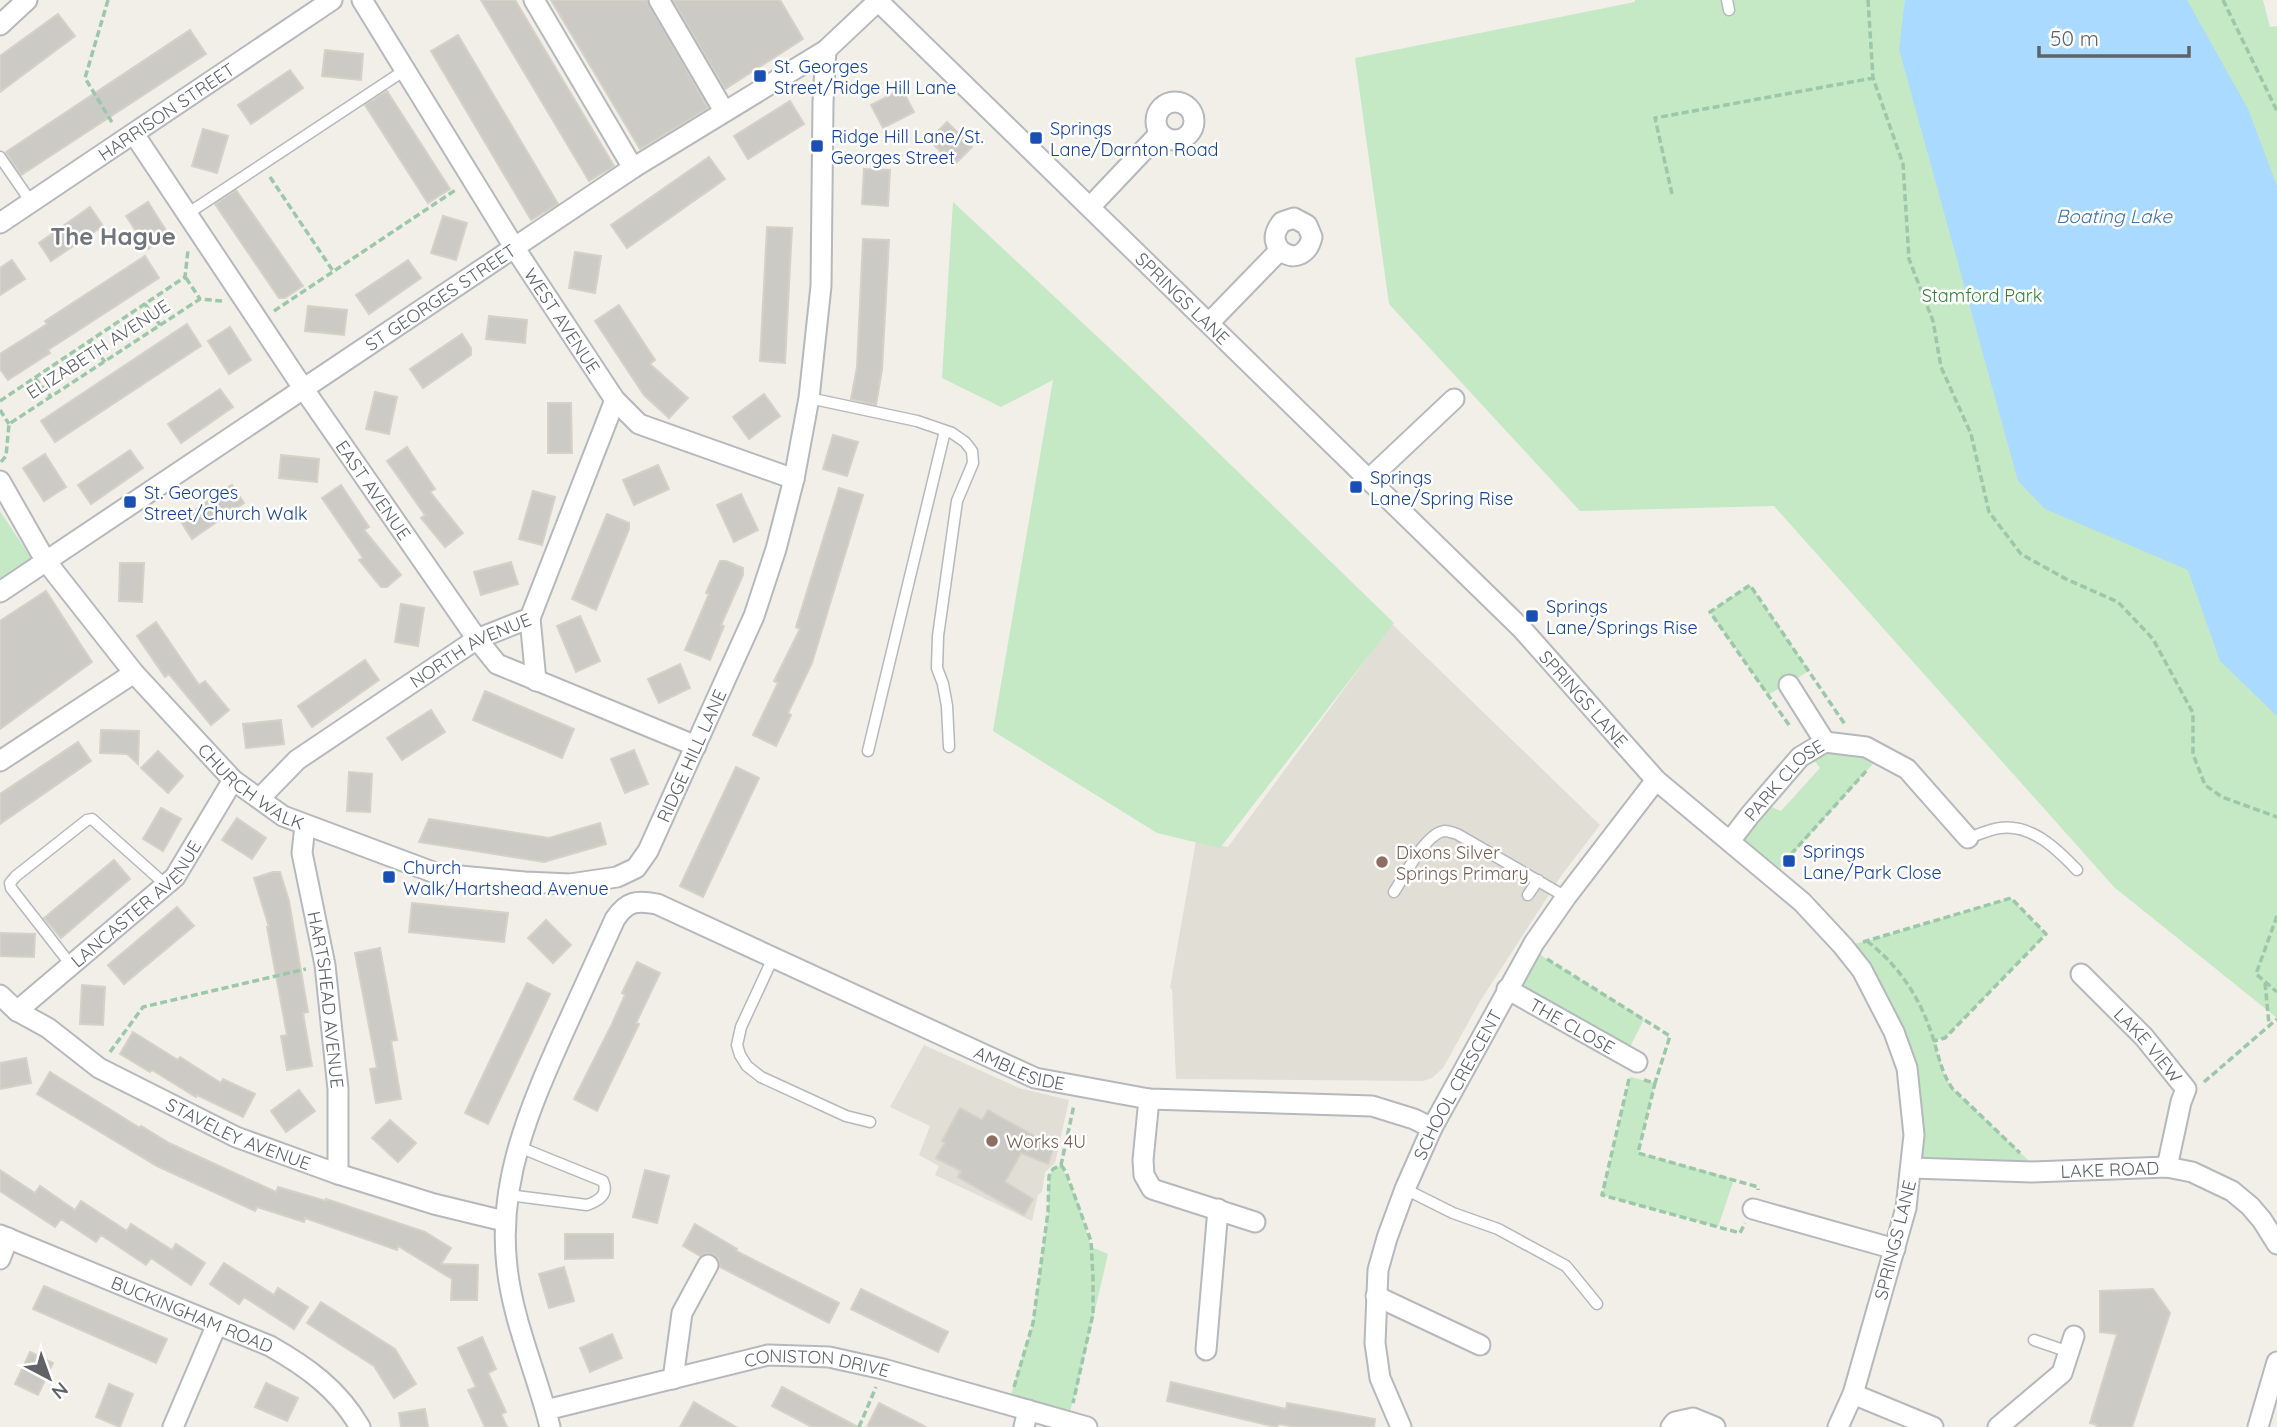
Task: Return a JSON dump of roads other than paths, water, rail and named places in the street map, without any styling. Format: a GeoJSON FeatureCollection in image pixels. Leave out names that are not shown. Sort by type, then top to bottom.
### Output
{"type":"FeatureCollection","features":[{"type":"Feature","properties":{"kind":"street"},"geometry":{"type":"LineString","coordinates":[[0,24],[27,0]]}},
{"type":"Feature","properties":{"kind":"street","name":"HARRISON STREET"},"geometry":{"type":"LineString","coordinates":[[0,223],[332,0]]}},
{"type":"Feature","properties":{"kind":"street","name":"WEST AVENUE"},"geometry":{"type":"LineString","coordinates":[[362,0],[514,247],[615,400],[639,424],[794,479]]}},
{"type":"Feature","properties":{"kind":"street"},"geometry":{"type":"LineString","coordinates":[[534,0],[633,167]]}},
{"type":"Feature","properties":{"kind":"street"},"geometry":{"type":"LineString","coordinates":[[659,0],[724,111]]}},
{"type":"Feature","properties":{"kind":"street","name":"ST GEORGES STREET"},"geometry":{"type":"LineString","coordinates":[[0,592],[633,167],[826,50],[878,1]]}},
{"type":"Feature","properties":{"kind":"street","name":"SPRINGS LANE"},"geometry":{"type":"LineString","coordinates":[[878,1],[1522,629],[1656,780],[1802,902],[1862,970],[1894,1032],[1907,1068],[1914,1135],[1906,1208],[1853,1394],[1838,1427]]}},
{"type":"Feature","properties":{"kind":"street","name":"RIDGE HILL LANE"},"geometry":{"type":"LineString","coordinates":[[628,873],[636,868],[648,851],[754,616],[776,549],[794,479],[808,398],[821,286],[826,50]]}},
{"type":"Feature","properties":{"kind":"street"},"geometry":{"type":"LineString","coordinates":[[1090,207],[1160,133]]}},
{"type":"Feature","properties":{"kind":"street","name":"EAST AVENUE"},"geometry":{"type":"LineString","coordinates":[[129,137],[187,214],[303,388],[497,664],[695,746]]}},
{"type":"Feature","properties":{"kind":"street"},"geometry":{"type":"LineString","coordinates":[[1209,324],[1280,250]]}},
{"type":"Feature","properties":{"kind":"street"},"geometry":{"type":"LineString","coordinates":[[1369,479],[1454,398]]}},
{"type":"Feature","properties":{"kind":"street","name":"NORTH AVENUE"},"geometry":{"type":"LineString","coordinates":[[260,799],[297,760],[477,639],[530,618],[615,400]]}},
{"type":"Feature","properties":{"kind":"street","name":"CHURCH WALK"},"geometry":{"type":"LineString","coordinates":[[0,481],[45,560],[134,673],[233,780],[283,816],[438,874],[570,884],[603,881],[628,873]]}},
{"type":"Feature","properties":{"kind":"street"},"geometry":{"type":"LineString","coordinates":[[530,618],[536,681]]}},
{"type":"Feature","properties":{"kind":"street"},"geometry":{"type":"LineString","coordinates":[[0,761],[134,673]]}},
{"type":"Feature","properties":{"kind":"street","name":"PARK CLOSE"},"geometry":{"type":"LineString","coordinates":[[1730,841],[1800,757],[1817,747],[1789,685]]}},
{"type":"Feature","properties":{"kind":"street"},"geometry":{"type":"LineString","coordinates":[[1817,747],[1860,746],[1907,769],[1968,838]]}},
{"type":"Feature","properties":{"kind":"street","name":"LANCASTER AVENUE"},"geometry":{"type":"LineString","coordinates":[[5,1001],[71,965],[175,877],[233,780]]}},
{"type":"Feature","properties":{"kind":"street","name":"SCHOOL CRESCENT"},"geometry":{"type":"LineString","coordinates":[[1401,1427],[1380,1378],[1375,1343],[1378,1270],[1405,1189],[1432,1128],[1534,943],[1656,780]]}},
{"type":"Feature","properties":{"kind":"street","name":"HARTSHEAD AVENUE"},"geometry":{"type":"LineString","coordinates":[[305,825],[302,853],[325,965],[338,1089],[338,1174]]}},
{"type":"Feature","properties":{"kind":"street"},"geometry":{"type":"LineString","coordinates":[[548,1419],[518,1320],[507,1269],[504,1221],[530,1106],[615,919],[621,909],[635,902],[628,873]]}},
{"type":"Feature","properties":{"kind":"street","name":"AMBLESIDE"},"geometry":{"type":"LineString","coordinates":[[635,902],[657,904],[1035,1078],[1149,1099],[1372,1106],[1414,1119],[1432,1128]]}},
{"type":"Feature","properties":{"kind":"street","name":"LAKE VIEW"},"geometry":{"type":"LineString","coordinates":[[2081,974],[2144,1037],[2186,1089],[2180,1102],[2167,1167]]}},
{"type":"Feature","properties":{"kind":"street","name":"THE CLOSE"},"geometry":{"type":"LineString","coordinates":[[1507,989],[1633,1069]]}},
{"type":"Feature","properties":{"kind":"street","name":"STAVELEY AVENUE"},"geometry":{"type":"LineString","coordinates":[[5,1001],[48,1028],[99,1068],[236,1137],[338,1174],[434,1204],[504,1221]]}},
{"type":"Feature","properties":{"kind":"street"},"geometry":{"type":"LineString","coordinates":[[1149,1099],[1143,1160],[1144,1175],[1152,1189],[1255,1222]]}},
{"type":"Feature","properties":{"kind":"street","name":"LAKE ROAD"},"geometry":{"type":"LineString","coordinates":[[1912,1168],[2032,1172],[2167,1167],[2192,1172],[2232,1191],[2250,1206],[2277,1244]]}},
{"type":"Feature","properties":{"kind":"street"},"geometry":{"type":"LineString","coordinates":[[1206,1350],[1218,1209]]}},
{"type":"Feature","properties":{"kind":"street"},"geometry":{"type":"LineString","coordinates":[[1753,1209],[1895,1249]]}},
{"type":"Feature","properties":{"kind":"street"},"geometry":{"type":"LineString","coordinates":[[0,1259],[4,1236]]}},
{"type":"Feature","properties":{"kind":"street","name":"BUCKINGHAM ROAD"},"geometry":{"type":"LineString","coordinates":[[4,1236],[270,1346],[306,1366],[329,1386],[349,1408],[360,1427]]}},
{"type":"Feature","properties":{"kind":"street"},"geometry":{"type":"LineString","coordinates":[[673,1379],[682,1313],[708,1265]]}},
{"type":"Feature","properties":{"kind":"street"},"geometry":{"type":"LineString","coordinates":[[1376,1296],[1480,1345]]}},
{"type":"Feature","properties":{"kind":"street"},"geometry":{"type":"LineString","coordinates":[[173,1427],[217,1324]]}},
{"type":"Feature","properties":{"kind":"street"},"geometry":{"type":"LineString","coordinates":[[1998,1427],[2062,1373],[2072,1344]]}},
{"type":"Feature","properties":{"kind":"street","name":"CONISTON DRIVE"},"geometry":{"type":"LineString","coordinates":[[548,1419],[673,1379],[768,1355],[829,1357],[884,1369],[1008,1404],[1026,1418],[1067,1421],[1087,1427]]}},
{"type":"Feature","properties":{"kind":"street"},"geometry":{"type":"LineString","coordinates":[[2258,1427],[2277,1362]]}},
{"type":"Feature","properties":{"kind":"street"},"geometry":{"type":"LineString","coordinates":[[1853,1394],[1933,1427]]}},
{"type":"Feature","properties":{"kind":"street"},"geometry":{"type":"LineString","coordinates":[[1671,1427],[1675,1422],[1693,1418],[1715,1427]]}},
{"type":"Feature","properties":{"kind":"lane"},"geometry":{"type":"LineString","coordinates":[[187,214],[405,70]]}},
{"type":"Feature","properties":{"kind":"lane"},"geometry":{"type":"LineString","coordinates":[[0,157],[31,202]]}},
{"type":"Feature","properties":{"kind":"lane"},"geometry":{"type":"LineString","coordinates":[[808,398],[917,421],[946,431],[965,442],[972,451],[972,463],[957,501],[938,636],[937,667],[947,706],[949,747]]}},
{"type":"Feature","properties":{"kind":"lane"},"geometry":{"type":"LineString","coordinates":[[868,751],[946,431]]}},
{"type":"Feature","properties":{"kind":"lane"},"geometry":{"type":"LineString","coordinates":[[71,965],[11,888],[10,883],[16,876],[87,820],[92,819],[166,885]]}},
{"type":"Feature","properties":{"kind":"lane"},"geometry":{"type":"LineString","coordinates":[[1968,838],[2001,828],[2021,830],[2038,836],[2057,849],[2077,870]]}},
{"type":"Feature","properties":{"kind":"lane"},"geometry":{"type":"LineString","coordinates":[[1394,892],[1423,846],[1433,835],[1445,831],[1457,834],[1566,897]]}},
{"type":"Feature","properties":{"kind":"lane"},"geometry":{"type":"LineString","coordinates":[[1528,895],[1538,880]]}},
{"type":"Feature","properties":{"kind":"lane"},"geometry":{"type":"LineString","coordinates":[[774,958],[741,1027],[737,1045],[740,1055],[747,1066],[761,1077],[846,1116],[870,1122]]}},
{"type":"Feature","properties":{"kind":"lane"},"geometry":{"type":"LineString","coordinates":[[508,1195],[587,1205],[598,1201],[604,1194],[603,1181],[519,1147]]}},
{"type":"Feature","properties":{"kind":"lane"},"geometry":{"type":"LineString","coordinates":[[1405,1189],[1453,1213],[1498,1229],[1556,1260],[1574,1275],[1597,1304]]}},
{"type":"Feature","properties":{"kind":"lane"},"geometry":{"type":"LineString","coordinates":[[2034,1340],[2072,1344]]}},
{"type":"Feature","properties":{"kind":"water","name":"Boating Lake"},"geometry":{"type":"Polygon","coordinates":[[[1905,0],[2187,0],[2248,109],[2277,186],[2277,716],[2220,661],[2188,570],[2045,509],[2018,481],[1899,49],[1905,0]]]}},
{"type":"Feature","properties":{"kind":"place","name":"St. Georges Street/Ridge Hill Lane"},"geometry":{"type":"Point","coordinates":[760,76]}},
{"type":"Feature","properties":{"kind":"place","name":"Springs Lane/Darnton Road"},"geometry":{"type":"Point","coordinates":[1036,138]}},
{"type":"Feature","properties":{"kind":"place","name":"Ridge Hill Lane/St. Georges Street"},"geometry":{"type":"Point","coordinates":[817,146]}},
{"type":"Feature","properties":{"kind":"place","name":"Springs Lane/Spring Rise"},"geometry":{"type":"Point","coordinates":[1356,487]}},
{"type":"Feature","properties":{"kind":"place","name":"St. Georges Street/Church Walk"},"geometry":{"type":"Point","coordinates":[130,502]}},
{"type":"Feature","properties":{"kind":"place","name":"Springs Lane/Springs Rise"},"geometry":{"type":"Point","coordinates":[1532,616]}},
{"type":"Feature","properties":{"kind":"place","name":"Springs Lane/Park Close"},"geometry":{"type":"Point","coordinates":[1789,861]}},
{"type":"Feature","properties":{"kind":"place","name":"Dixons Silver Springs Primary"},"geometry":{"type":"Point","coordinates":[1382,862]}},
{"type":"Feature","properties":{"kind":"place","name":"Church Walk/Hartshead Avenue"},"geometry":{"type":"Point","coordinates":[389,877]}},
{"type":"Feature","properties":{"kind":"place","name":"Works 4U"},"geometry":{"type":"Point","coordinates":[992,1141]}},
{"type":"Feature","properties":{"kind":"district","name":"The Hague"},"geometry":{"type":"Point","coordinates":[113,236]}},
{"type":"Feature","properties":{"kind":"park label","name":"Stamford Park"},"geometry":{"type":"Point","coordinates":[1982,295]}}]}
